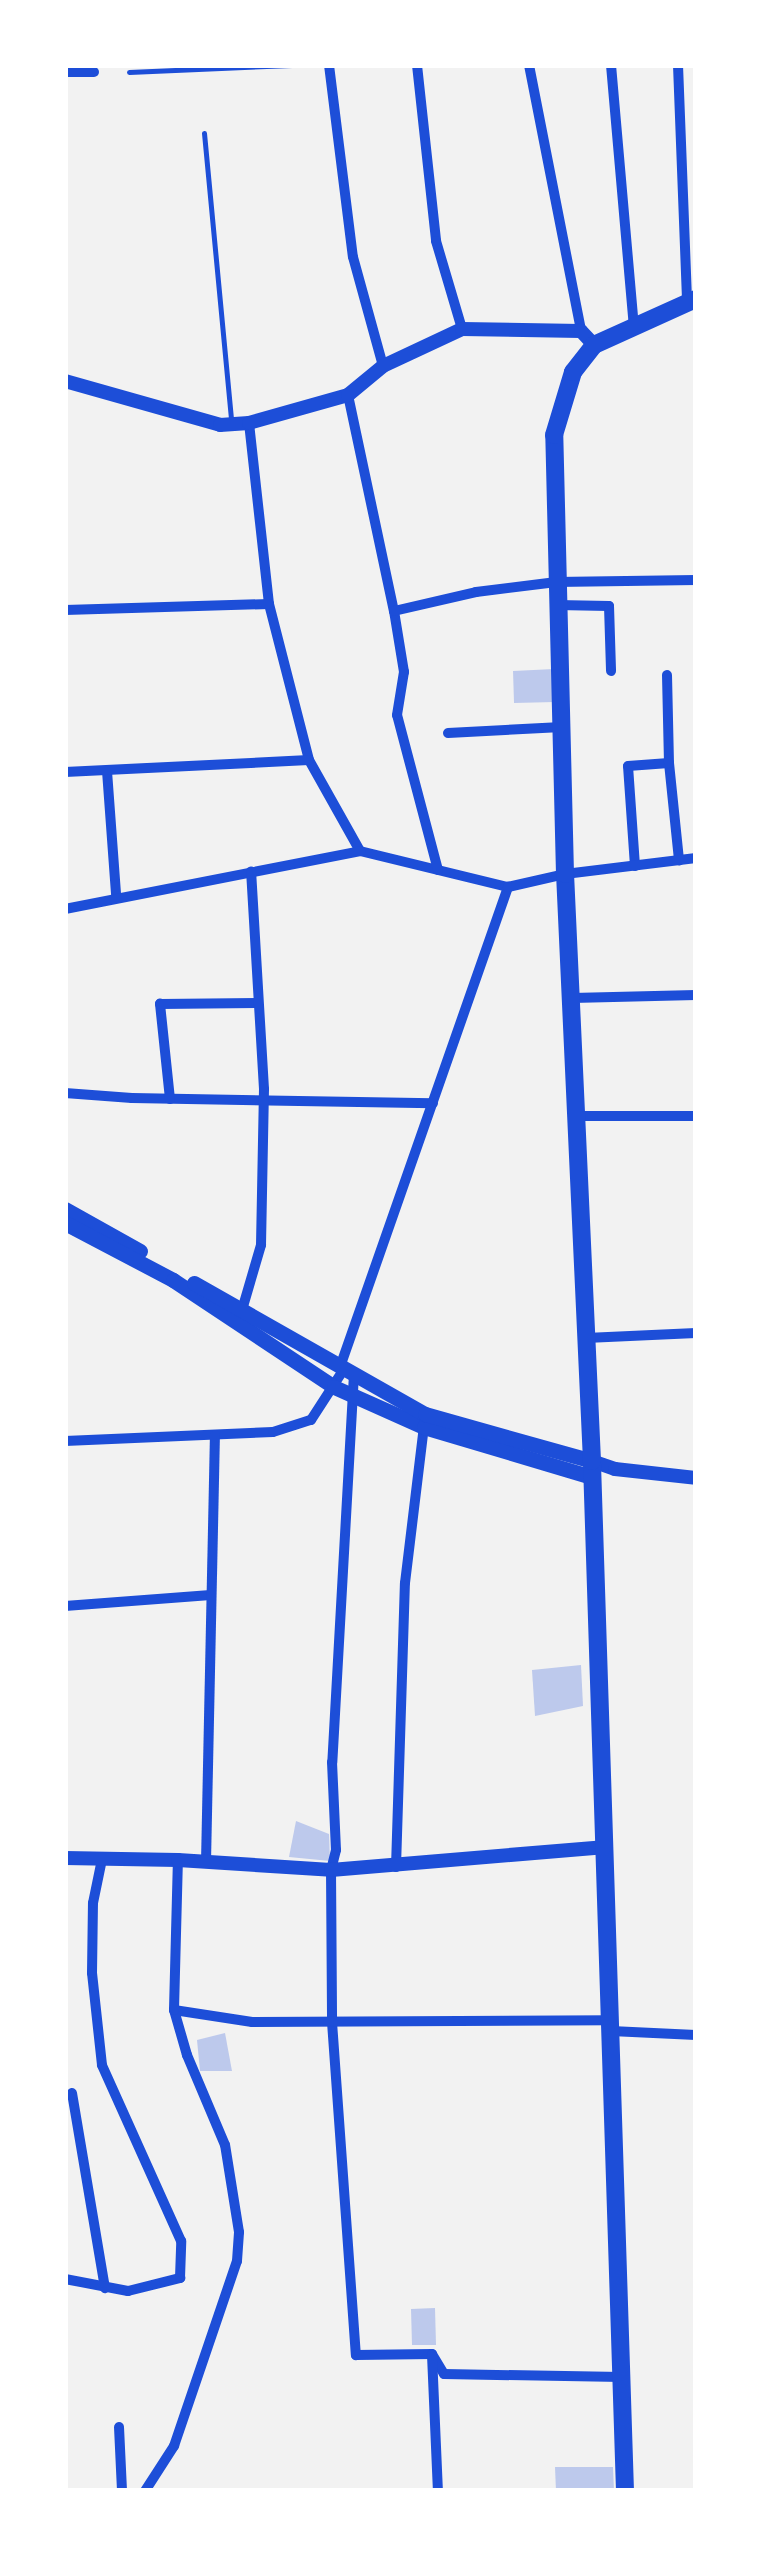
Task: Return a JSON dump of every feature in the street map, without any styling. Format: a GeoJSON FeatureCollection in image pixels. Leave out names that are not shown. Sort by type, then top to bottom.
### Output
{"type":"FeatureCollection","features":[{"type":"Feature","properties":{"kind":"main road"},"geometry":{"type":"LineString","coordinates":[[626,2491],[592,1469],[565,874],[554,435],[574,372],[594,345],[692,301]]}},
{"type":"Feature","properties":{"kind":"main road"},"geometry":{"type":"LineString","coordinates":[[65,1209],[346,1370],[424,1421]]}},
{"type":"Feature","properties":{"kind":"main road"},"geometry":{"type":"LineString","coordinates":[[65,1224],[173,1280],[334,1387],[424,1421],[592,1469]]}},
{"type":"Feature","properties":{"kind":"street"},"geometry":{"type":"LineString","coordinates":[[328,65],[353,257],[382,366]]}},
{"type":"Feature","properties":{"kind":"street"},"geometry":{"type":"LineString","coordinates":[[417,65],[436,241],[462,329]]}},
{"type":"Feature","properties":{"kind":"street"},"geometry":{"type":"LineString","coordinates":[[528,65],[580,331],[594,345]]}},
{"type":"Feature","properties":{"kind":"street"},"geometry":{"type":"LineString","coordinates":[[611,65],[634,328]]}},
{"type":"Feature","properties":{"kind":"street"},"geometry":{"type":"LineString","coordinates":[[678,65],[692,301]]}},
{"type":"Feature","properties":{"kind":"street"},"geometry":{"type":"LineString","coordinates":[[65,72],[94,72]]}},
{"type":"Feature","properties":{"kind":"street"},"geometry":{"type":"LineString","coordinates":[[65,381],[231,424],[249,424],[348,395],[382,366],[462,329],[580,331]]}},
{"type":"Feature","properties":{"kind":"street"},"geometry":{"type":"LineString","coordinates":[[348,395],[404,672],[398,716],[420,787],[438,870]]}},
{"type":"Feature","properties":{"kind":"street"},"geometry":{"type":"LineString","coordinates":[[249,424],[269,604],[309,760],[360,851]]}},
{"type":"Feature","properties":{"kind":"street"},"geometry":{"type":"LineString","coordinates":[[394,611],[476,592],[556,582],[696,580]]}},
{"type":"Feature","properties":{"kind":"street"},"geometry":{"type":"LineString","coordinates":[[65,610],[269,604]]}},
{"type":"Feature","properties":{"kind":"street"},"geometry":{"type":"LineString","coordinates":[[557,604],[610,606],[611,670]]}},
{"type":"Feature","properties":{"kind":"street"},"geometry":{"type":"LineString","coordinates":[[666,676],[669,762],[680,860]]}},
{"type":"Feature","properties":{"kind":"street"},"geometry":{"type":"LineString","coordinates":[[448,733],[562,727]]}},
{"type":"Feature","properties":{"kind":"street"},"geometry":{"type":"LineString","coordinates":[[65,772],[309,760]]}},
{"type":"Feature","properties":{"kind":"street"},"geometry":{"type":"LineString","coordinates":[[635,866],[628,766],[669,762]]}},
{"type":"Feature","properties":{"kind":"street"},"geometry":{"type":"LineString","coordinates":[[107,771],[116,896]]}},
{"type":"Feature","properties":{"kind":"street"},"geometry":{"type":"LineString","coordinates":[[65,909],[360,851],[508,887],[565,874],[696,858]]}},
{"type":"Feature","properties":{"kind":"street"},"geometry":{"type":"LineString","coordinates":[[242,1310],[262,1245],[264,1100],[251,871]]}},
{"type":"Feature","properties":{"kind":"street"},"geometry":{"type":"LineString","coordinates":[[65,1442],[273,1432],[311,1420],[346,1370],[508,887]]}},
{"type":"Feature","properties":{"kind":"street"},"geometry":{"type":"LineString","coordinates":[[572,998],[696,995]]}},
{"type":"Feature","properties":{"kind":"street"},"geometry":{"type":"LineString","coordinates":[[170,1099],[160,1004],[257,1002]]}},
{"type":"Feature","properties":{"kind":"street"},"geometry":{"type":"LineString","coordinates":[[65,1093],[170,1099],[433,1103]]}},
{"type":"Feature","properties":{"kind":"street"},"geometry":{"type":"LineString","coordinates":[[577,1116],[696,1116]]}},
{"type":"Feature","properties":{"kind":"street"},"geometry":{"type":"LineString","coordinates":[[586,1338],[696,1333]]}},
{"type":"Feature","properties":{"kind":"street"},"geometry":{"type":"LineString","coordinates":[[346,1370],[352,1395],[332,1762],[336,1850],[331,1870],[332,2022],[356,2355],[432,2354]]}},
{"type":"Feature","properties":{"kind":"street"},"geometry":{"type":"LineString","coordinates":[[396,1868],[406,1583],[424,1421]]}},
{"type":"Feature","properties":{"kind":"street"},"geometry":{"type":"LineString","coordinates":[[206,1862],[214,1434]]}},
{"type":"Feature","properties":{"kind":"street"},"geometry":{"type":"LineString","coordinates":[[592,1469],[696,1478]]}},
{"type":"Feature","properties":{"kind":"street"},"geometry":{"type":"LineString","coordinates":[[65,1606],[212,1595]]}},
{"type":"Feature","properties":{"kind":"street"},"geometry":{"type":"LineString","coordinates":[[65,1858],[178,1860],[331,1870],[396,1868],[603,1847]]}},
{"type":"Feature","properties":{"kind":"street"},"geometry":{"type":"LineString","coordinates":[[65,2278],[128,2291],[180,2278],[181,2241],[102,2064],[92,1973],[92,1903],[102,1859]]}},
{"type":"Feature","properties":{"kind":"street"},"geometry":{"type":"LineString","coordinates":[[145,2491],[174,2446],[236,2261],[239,2232],[225,2145],[187,2056],[174,2010],[178,1860]]}},
{"type":"Feature","properties":{"kind":"street"},"geometry":{"type":"LineString","coordinates":[[174,2010],[252,2022],[610,2026],[696,2036]]}},
{"type":"Feature","properties":{"kind":"street"},"geometry":{"type":"LineString","coordinates":[[72,2093],[105,2288]]}},
{"type":"Feature","properties":{"kind":"street"},"geometry":{"type":"LineString","coordinates":[[432,2354],[444,2374],[623,2377]]}},
{"type":"Feature","properties":{"kind":"street"},"geometry":{"type":"LineString","coordinates":[[432,2354],[438,2491]]}},
{"type":"Feature","properties":{"kind":"street"},"geometry":{"type":"LineString","coordinates":[[119,2427],[122,2491]]}},
{"type":"Feature","properties":{"kind":"lane"},"geometry":{"type":"LineString","coordinates":[[129,72],[292,65]]}},
{"type":"Feature","properties":{"kind":"lane"},"geometry":{"type":"LineString","coordinates":[[204,133],[231,424]]}},
{"type":"Feature","properties":{"kind":"building"},"geometry":{"type":"Polygon","coordinates":[[[554,669],[555,702],[514,703],[513,671],[554,669]]]}},
{"type":"Feature","properties":{"kind":"building"},"geometry":{"type":"Polygon","coordinates":[[[581,1665],[583,1706],[535,1716],[532,1670],[581,1665]]]}},
{"type":"Feature","properties":{"kind":"building"},"geometry":{"type":"Polygon","coordinates":[[[296,1821],[329,1834],[330,1861],[289,1857],[296,1821]]]}},
{"type":"Feature","properties":{"kind":"building"},"geometry":{"type":"Polygon","coordinates":[[[225,2033],[232,2071],[200,2071],[197,2040],[225,2033]]]}},
{"type":"Feature","properties":{"kind":"building"},"geometry":{"type":"Polygon","coordinates":[[[435,2308],[436,2345],[412,2345],[411,2309],[435,2308]]]}},
{"type":"Feature","properties":{"kind":"building"},"geometry":{"type":"Polygon","coordinates":[[[555,2467],[613,2467],[614,2491],[556,2491],[555,2467]]]}}]}
